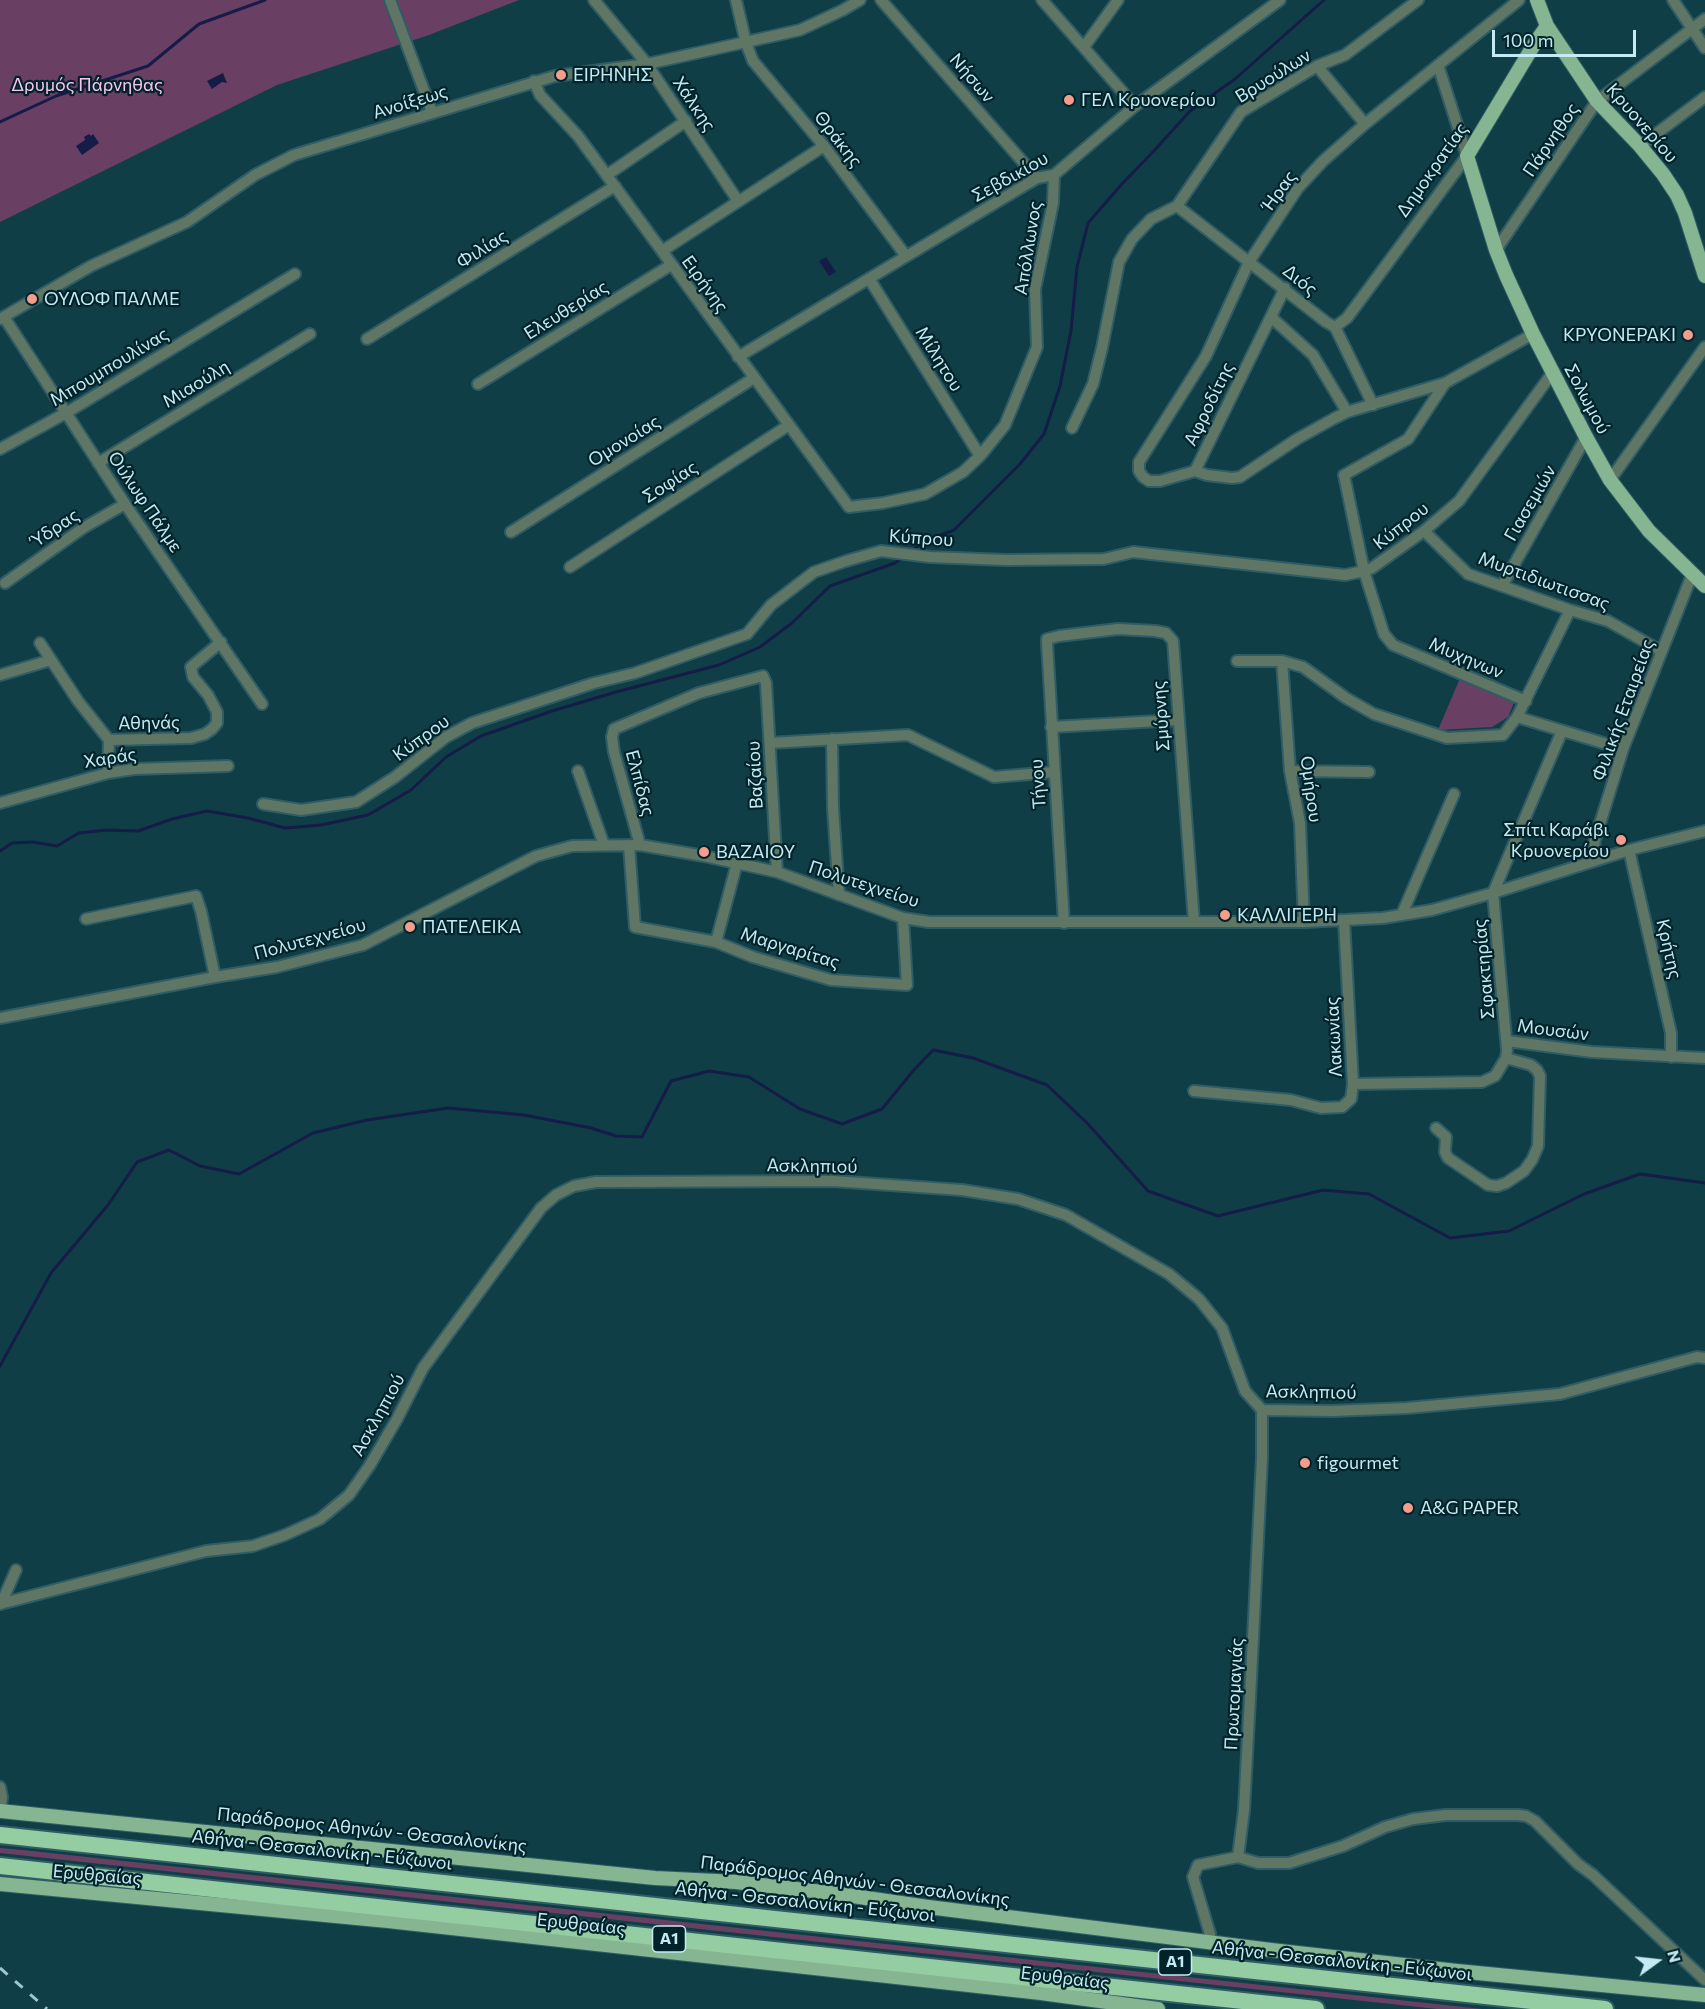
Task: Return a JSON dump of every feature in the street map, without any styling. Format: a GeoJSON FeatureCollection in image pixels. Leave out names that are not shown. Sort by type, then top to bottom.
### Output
{"type":"FeatureCollection","features":[{"type":"Feature","properties":{"kind":"highway","name":"Αθήνα - Θεσσαλονίκη - Εύζωνοι"},"geometry":{"type":"LineString","coordinates":[[0,1835],[1605,2009]]}},
{"type":"Feature","properties":{"kind":"highway","name":"Α1"},"geometry":{"type":"LineString","coordinates":[[0,1866],[1317,2009]]}},
{"type":"Feature","properties":{"kind":"main road","name":"Κρυονερίου"},"geometry":{"type":"LineString","coordinates":[[1537,0],[1547,26],[1597,101],[1664,174],[1677,195],[1705,276]]}},
{"type":"Feature","properties":{"kind":"main road","name":"Δημοκρατίας"},"geometry":{"type":"LineString","coordinates":[[1467,156],[1535,42],[1547,26]]}},
{"type":"Feature","properties":{"kind":"main road","name":"Σολωμού"},"geometry":{"type":"LineString","coordinates":[[1467,156],[1496,250],[1533,334],[1586,437],[1610,480],[1649,531],[1705,586]]}},
{"type":"Feature","properties":{"kind":"main road","name":"Παράδρομος Αθηνών - Θεσσαλονίκης"},"geometry":{"type":"LineString","coordinates":[[0,1811],[656,1878],[736,1882],[1457,1971],[1705,1995]]}},
{"type":"Feature","properties":{"kind":"main road","name":"Ερυθραίας"},"geometry":{"type":"LineString","coordinates":[[0,1884],[388,1921],[1041,1993],[1158,2009]]}},
{"type":"Feature","properties":{"kind":"street"},"geometry":{"type":"LineString","coordinates":[[390,0],[432,112]]}},
{"type":"Feature","properties":{"kind":"street","name":"Χάλκης"},"geometry":{"type":"LineString","coordinates":[[594,0],[647,64],[738,201]]}},
{"type":"Feature","properties":{"kind":"street","name":"Θράκης"},"geometry":{"type":"LineString","coordinates":[[736,0],[753,62],[824,146],[906,256]]}},
{"type":"Feature","properties":{"kind":"street","name":"Ανοίξεως"},"geometry":{"type":"LineString","coordinates":[[2,318],[46,290],[91,266],[187,222],[255,175],[294,155],[534,81],[555,76],[647,64],[800,30],[860,0]]}},
{"type":"Feature","properties":{"kind":"street","name":"Νήσων"},"geometry":{"type":"LineString","coordinates":[[881,0],[1037,178]]}},
{"type":"Feature","properties":{"kind":"street"},"geometry":{"type":"LineString","coordinates":[[1042,0],[1135,106]]}},
{"type":"Feature","properties":{"kind":"street"},"geometry":{"type":"LineString","coordinates":[[1084,47],[1118,0]]}},
{"type":"Feature","properties":{"kind":"street","name":"Βρυούλων"},"geometry":{"type":"LineString","coordinates":[[1072,428],[1093,384],[1102,348],[1113,283],[1119,262],[1132,239],[1151,219],[1177,206],[1241,112],[1317,66],[1346,55],[1418,0]]}},
{"type":"Feature","properties":{"kind":"street","name":"Ήρας"},"geometry":{"type":"LineString","coordinates":[[1139,462],[1206,356],[1249,262],[1298,189],[1323,161],[1365,124],[1519,0]]}},
{"type":"Feature","properties":{"kind":"street"},"geometry":{"type":"LineString","coordinates":[[1673,0],[1705,48]]}},
{"type":"Feature","properties":{"kind":"street","name":"Σεβδικίου"},"geometry":{"type":"LineString","coordinates":[[738,357],[1037,178],[1054,175],[1135,106],[1276,1]]}},
{"type":"Feature","properties":{"kind":"street","name":"Πάρνηθος"},"geometry":{"type":"LineString","coordinates":[[1496,250],[1597,101],[1705,19]]}},
{"type":"Feature","properties":{"kind":"street","name":"Σολωμού"},"geometry":{"type":"LineString","coordinates":[[1438,65],[1467,156]]}},
{"type":"Feature","properties":{"kind":"street"},"geometry":{"type":"LineString","coordinates":[[1317,66],[1365,124]]}},
{"type":"Feature","properties":{"kind":"street","name":"Ειρήνης"},"geometry":{"type":"LineString","coordinates":[[534,81],[540,95],[578,136],[849,507]]}},
{"type":"Feature","properties":{"kind":"street"},"geometry":{"type":"LineString","coordinates":[[1640,146],[1705,98]]}},
{"type":"Feature","properties":{"kind":"street"},"geometry":{"type":"LineString","coordinates":[[607,175],[686,122]]}},
{"type":"Feature","properties":{"kind":"street"},"geometry":{"type":"LineString","coordinates":[[662,252],[824,146]]}},
{"type":"Feature","properties":{"kind":"street","name":"Δημοκρατίας"},"geometry":{"type":"LineString","coordinates":[[1335,327],[1347,318],[1467,156]]}},
{"type":"Feature","properties":{"kind":"street","name":"Απόλλωνος"},"geometry":{"type":"LineString","coordinates":[[849,507],[926,494],[963,472],[980,456],[1005,425],[1037,347],[1035,289],[1053,203],[1054,175]]}},
{"type":"Feature","properties":{"kind":"street","name":"Φιλίας"},"geometry":{"type":"LineString","coordinates":[[367,339],[615,186]]}},
{"type":"Feature","properties":{"kind":"street","name":"Διός"},"geometry":{"type":"LineString","coordinates":[[1177,206],[1335,327],[1373,405]]}},
{"type":"Feature","properties":{"kind":"street","name":"Ελευθερίας"},"geometry":{"type":"LineString","coordinates":[[478,384],[671,265]]}},
{"type":"Feature","properties":{"kind":"street","name":"Μπουμπουλίνας"},"geometry":{"type":"LineString","coordinates":[[0,449],[66,413],[295,274]]}},
{"type":"Feature","properties":{"kind":"street","name":"Μίλητου"},"geometry":{"type":"LineString","coordinates":[[870,280],[980,456]]}},
{"type":"Feature","properties":{"kind":"street","name":"Αφροδίτης"},"geometry":{"type":"LineString","coordinates":[[1139,462],[1143,477],[1160,482],[1195,471],[1285,288]]}},
{"type":"Feature","properties":{"kind":"street"},"geometry":{"type":"LineString","coordinates":[[1270,317],[1313,355],[1347,412]]}},
{"type":"Feature","properties":{"kind":"street","name":"Ούλωφ Πάλμε"},"geometry":{"type":"LineString","coordinates":[[2,318],[125,504],[262,704]]}},
{"type":"Feature","properties":{"kind":"street","name":"Μιαούλη"},"geometry":{"type":"LineString","coordinates":[[98,463],[310,334]]}},
{"type":"Feature","properties":{"kind":"street"},"geometry":{"type":"LineString","coordinates":[[1195,471],[1215,476],[1240,477],[1297,439],[1347,412],[1445,383],[1533,334]]}},
{"type":"Feature","properties":{"kind":"street"},"geometry":{"type":"LineString","coordinates":[[1610,480],[1705,347]]}},
{"type":"Feature","properties":{"kind":"street","name":"Κύπρου"},"geometry":{"type":"LineString","coordinates":[[263,804],[301,810],[356,801],[395,777],[446,737],[472,723],[594,683],[635,673],[747,634],[771,605],[814,572],[881,551],[930,557],[1048,560],[1104,559],[1133,552],[1345,575],[1364,571],[1372,568],[1424,531],[1459,501],[1553,372]]}},
{"type":"Feature","properties":{"kind":"street","name":"Ομονοίας"},"geometry":{"type":"LineString","coordinates":[[511,532],[754,378]]}},
{"type":"Feature","properties":{"kind":"street"},"geometry":{"type":"LineString","coordinates":[[1364,571],[1344,475],[1408,439],[1445,383]]}},
{"type":"Feature","properties":{"kind":"street","name":"Σοφίας"},"geometry":{"type":"LineString","coordinates":[[570,567],[789,425]]}},
{"type":"Feature","properties":{"kind":"street","name":"Γιασεμιών"},"geometry":{"type":"LineString","coordinates":[[1502,586],[1586,437]]}},
{"type":"Feature","properties":{"kind":"street","name":"Ύδρας"},"geometry":{"type":"LineString","coordinates":[[5,583],[83,528],[125,504]]}},
{"type":"Feature","properties":{"kind":"street","name":"Μυρτιδιωτισσας"},"geometry":{"type":"LineString","coordinates":[[1424,531],[1468,574],[1608,621],[1661,651]]}},
{"type":"Feature","properties":{"kind":"street","name":"Μυχηνων"},"geometry":{"type":"LineString","coordinates":[[1364,571],[1384,634],[1393,645],[1526,701]]}},
{"type":"Feature","properties":{"kind":"street","name":"Φιλικής Εταιρείας"},"geometry":{"type":"LineString","coordinates":[[1598,859],[1594,843],[1623,749],[1692,574]]}},
{"type":"Feature","properties":{"kind":"street"},"geometry":{"type":"LineString","coordinates":[[1237,662],[1282,660],[1302,667],[1346,698],[1374,714],[1447,738],[1503,735],[1526,701],[1570,610]]}},
{"type":"Feature","properties":{"kind":"street","name":"Σμύρνης"},"geometry":{"type":"LineString","coordinates":[[1047,643],[1047,639],[1059,636],[1118,629],[1166,633],[1173,641],[1177,720],[1194,922]]}},
{"type":"Feature","properties":{"kind":"street","name":"Αθηνάς"},"geometry":{"type":"LineString","coordinates":[[40,643],[78,701],[109,740],[191,738],[205,734],[212,729],[217,723],[217,712],[208,695],[193,677],[191,667],[220,642]]}},
{"type":"Feature","properties":{"kind":"street","name":"Τήνου"},"geometry":{"type":"LineString","coordinates":[[1047,643],[1064,923]]}},
{"type":"Feature","properties":{"kind":"street"},"geometry":{"type":"LineString","coordinates":[[0,675],[51,660]]}},
{"type":"Feature","properties":{"kind":"street","name":"Ομήρου"},"geometry":{"type":"LineString","coordinates":[[1282,660],[1290,771],[1300,823],[1304,921]]}},
{"type":"Feature","properties":{"kind":"street","name":"Βαζαίου"},"geometry":{"type":"LineString","coordinates":[[614,729],[699,693],[763,676],[766,683],[777,872]]}},
{"type":"Feature","properties":{"kind":"street"},"geometry":{"type":"LineString","coordinates":[[1517,717],[1623,749]]}},
{"type":"Feature","properties":{"kind":"street"},"geometry":{"type":"LineString","coordinates":[[1051,727],[1177,720]]}},
{"type":"Feature","properties":{"kind":"street","name":"Ελπίδας"},"geometry":{"type":"LineString","coordinates":[[614,729],[612,737],[614,752],[634,845],[635,927]]}},
{"type":"Feature","properties":{"kind":"street"},"geometry":{"type":"LineString","coordinates":[[1493,893],[1562,731]]}},
{"type":"Feature","properties":{"kind":"street"},"geometry":{"type":"LineString","coordinates":[[770,743],[908,735],[994,777],[1054,772]]}},
{"type":"Feature","properties":{"kind":"street"},"geometry":{"type":"LineString","coordinates":[[832,739],[833,808],[839,895]]}},
{"type":"Feature","properties":{"kind":"street"},"geometry":{"type":"LineString","coordinates":[[108,773],[109,740]]}},
{"type":"Feature","properties":{"kind":"street","name":"Χαράς"},"geometry":{"type":"LineString","coordinates":[[0,803],[108,773],[228,766]]}},
{"type":"Feature","properties":{"kind":"street"},"geometry":{"type":"LineString","coordinates":[[578,771],[604,845]]}},
{"type":"Feature","properties":{"kind":"street"},"geometry":{"type":"LineString","coordinates":[[1290,771],[1369,772]]}},
{"type":"Feature","properties":{"kind":"street"},"geometry":{"type":"LineString","coordinates":[[1402,914],[1454,794]]}},
{"type":"Feature","properties":{"kind":"street","name":"Πολυτεχνείου"},"geometry":{"type":"LineString","coordinates":[[0,1018],[277,967],[363,945],[536,856],[572,846],[634,845],[737,863],[777,872],[903,918],[929,922],[1304,921],[1383,918],[1432,910],[1629,850],[1705,831]]}},
{"type":"Feature","properties":{"kind":"street","name":"Κρήτης"},"geometry":{"type":"LineString","coordinates":[[1629,850],[1671,1033],[1671,1057]]}},
{"type":"Feature","properties":{"kind":"street"},"geometry":{"type":"LineString","coordinates":[[716,942],[737,863]]}},
{"type":"Feature","properties":{"kind":"street","name":"Σφακτηρίας"},"geometry":{"type":"LineString","coordinates":[[1493,893],[1507,1041]]}},
{"type":"Feature","properties":{"kind":"street"},"geometry":{"type":"LineString","coordinates":[[86,919],[196,896],[215,977]]}},
{"type":"Feature","properties":{"kind":"street","name":"Μαργαρίτας"},"geometry":{"type":"LineString","coordinates":[[635,927],[716,942],[753,957],[831,980],[907,985],[903,918]]}},
{"type":"Feature","properties":{"kind":"street","name":"Λακωνίας"},"geometry":{"type":"LineString","coordinates":[[1194,1091],[1291,1100],[1321,1108],[1342,1107],[1351,1099],[1353,1084],[1344,920]]}},
{"type":"Feature","properties":{"kind":"street","name":"Μουσών"},"geometry":{"type":"LineString","coordinates":[[1353,1084],[1482,1082],[1495,1076],[1506,1058],[1507,1041],[1592,1052],[1705,1058]]}},
{"type":"Feature","properties":{"kind":"street"},"geometry":{"type":"LineString","coordinates":[[1436,1128],[1446,1137],[1445,1152],[1448,1158],[1488,1185],[1497,1186],[1506,1183],[1524,1171],[1538,1146],[1540,1076],[1531,1065],[1506,1058]]}},
{"type":"Feature","properties":{"kind":"street","name":"Ασκληπιού"},"geometry":{"type":"LineString","coordinates":[[1,1604],[206,1551],[253,1546],[320,1519],[349,1496],[397,1419],[423,1368],[541,1208],[556,1195],[574,1186],[597,1182],[833,1181],[962,1190],[1018,1199],[1066,1215],[1169,1274],[1199,1299],[1222,1328],[1245,1391],[1262,1410],[1332,1411],[1407,1408],[1560,1394],[1697,1357],[1705,1358]]}},
{"type":"Feature","properties":{"kind":"street","name":"Πρωτομαγιάς"},"geometry":{"type":"LineString","coordinates":[[1238,1857],[1244,1810],[1251,1687],[1262,1410]]}},
{"type":"Feature","properties":{"kind":"street"},"geometry":{"type":"LineString","coordinates":[[1,1604],[16,1570]]}},
{"type":"Feature","properties":{"kind":"street"},"geometry":{"type":"LineString","coordinates":[[0,1787],[2,1797],[0,1811]]}},
{"type":"Feature","properties":{"kind":"street"},"geometry":{"type":"LineString","coordinates":[[1210,1942],[1210,1934],[1194,1884],[1194,1870],[1198,1865],[1238,1857],[1258,1863],[1288,1863],[1343,1846],[1385,1827],[1413,1819],[1446,1815],[1526,1816],[1705,1980]]}},
{"type":"Feature","properties":{"kind":"green space","name":"Δρυμός Πάρνηθας"},"geometry":{"type":"Polygon","coordinates":[[[0,0],[519,0],[429,35],[277,85],[0,222],[0,0]]]}},
{"type":"Feature","properties":{"kind":"green space"},"geometry":{"type":"Polygon","coordinates":[[[1461,676],[1515,700],[1508,717],[1492,727],[1438,730],[1461,676]]]}},
{"type":"Feature","properties":{"kind":"green space"},"geometry":{"type":"Polygon","coordinates":[[[0,1848],[1482,2009],[1437,2009],[0,1853],[0,1848]]]}},
{"type":"Feature","properties":{"kind":"water"},"geometry":{"type":"Polygon","coordinates":[[[223,73],[227,83],[222,82],[212,89],[207,81],[223,73]]]}},
{"type":"Feature","properties":{"kind":"water"},"geometry":{"type":"Polygon","coordinates":[[[89,134],[91,136],[93,134],[99,143],[82,155],[76,146],[89,134]]]}},
{"type":"Feature","properties":{"kind":"water"},"geometry":{"type":"Polygon","coordinates":[[[826,257],[836,272],[829,276],[819,261],[826,257]]]}},
{"type":"Feature","properties":{"kind":"waterway"},"geometry":{"type":"LineString","coordinates":[[0,122],[56,96],[148,66],[199,24],[265,0]]}},
{"type":"Feature","properties":{"kind":"waterway"},"geometry":{"type":"LineString","coordinates":[[914,549],[925,541],[954,530],[1020,464],[1044,434],[1060,386],[1071,331],[1077,267],[1088,223],[1190,111],[1235,79],[1324,0]]}},
{"type":"Feature","properties":{"kind":"waterway"},"geometry":{"type":"LineString","coordinates":[[0,851],[12,843],[33,842],[57,846],[79,833],[107,830],[138,831],[172,819],[207,811],[248,818],[285,828],[321,825],[368,815],[411,790],[446,757],[481,736],[552,711],[719,665],[760,647],[792,623],[830,586],[901,559]]}},
{"type":"Feature","properties":{"kind":"waterway"},"geometry":{"type":"LineString","coordinates":[[0,1366],[51,1273],[108,1205],[137,1162],[169,1150],[200,1166],[239,1174],[313,1133],[367,1120],[448,1108],[524,1115],[591,1128],[616,1136],[642,1137],[671,1081],[709,1071],[749,1077],[800,1109],[842,1124],[882,1109],[933,1050],[973,1058],[1047,1085],[1088,1124],[1148,1191],[1218,1216],[1323,1190],[1369,1194],[1450,1238],[1509,1231],[1584,1194],[1640,1174],[1705,1183]]}},
{"type":"Feature","properties":{"kind":"railway"},"geometry":{"type":"LineString","coordinates":[[0,1968],[47,2009]]}},
{"type":"Feature","properties":{"kind":"place","name":"ΕΙΡΗΝΗΣ"},"geometry":{"type":"Point","coordinates":[561,75]}},
{"type":"Feature","properties":{"kind":"place","name":"ΓΕΛ Κρυονερίου"},"geometry":{"type":"Point","coordinates":[1069,100]}},
{"type":"Feature","properties":{"kind":"place","name":"ΟΥΛΟΦ ΠΑΛΜΕ"},"geometry":{"type":"Point","coordinates":[32,299]}},
{"type":"Feature","properties":{"kind":"place","name":"ΚΡΥΟΝΕΡΑΚΙ"},"geometry":{"type":"Point","coordinates":[1688,335]}},
{"type":"Feature","properties":{"kind":"place","name":"Σπίτι Καράβι Κρυονερίου"},"geometry":{"type":"Point","coordinates":[1621,840]}},
{"type":"Feature","properties":{"kind":"place","name":"ΒΑΖΑΙΟΥ"},"geometry":{"type":"Point","coordinates":[704,852]}},
{"type":"Feature","properties":{"kind":"place","name":"ΚΑΛΛΙΓΕΡΗ"},"geometry":{"type":"Point","coordinates":[1225,915]}},
{"type":"Feature","properties":{"kind":"place","name":"ΠΑΤΕΛΕΙΚΑ"},"geometry":{"type":"Point","coordinates":[410,927]}},
{"type":"Feature","properties":{"kind":"place","name":"figourmet"},"geometry":{"type":"Point","coordinates":[1305,1463]}},
{"type":"Feature","properties":{"kind":"place","name":"A&G PAPER"},"geometry":{"type":"Point","coordinates":[1408,1508]}}]}
